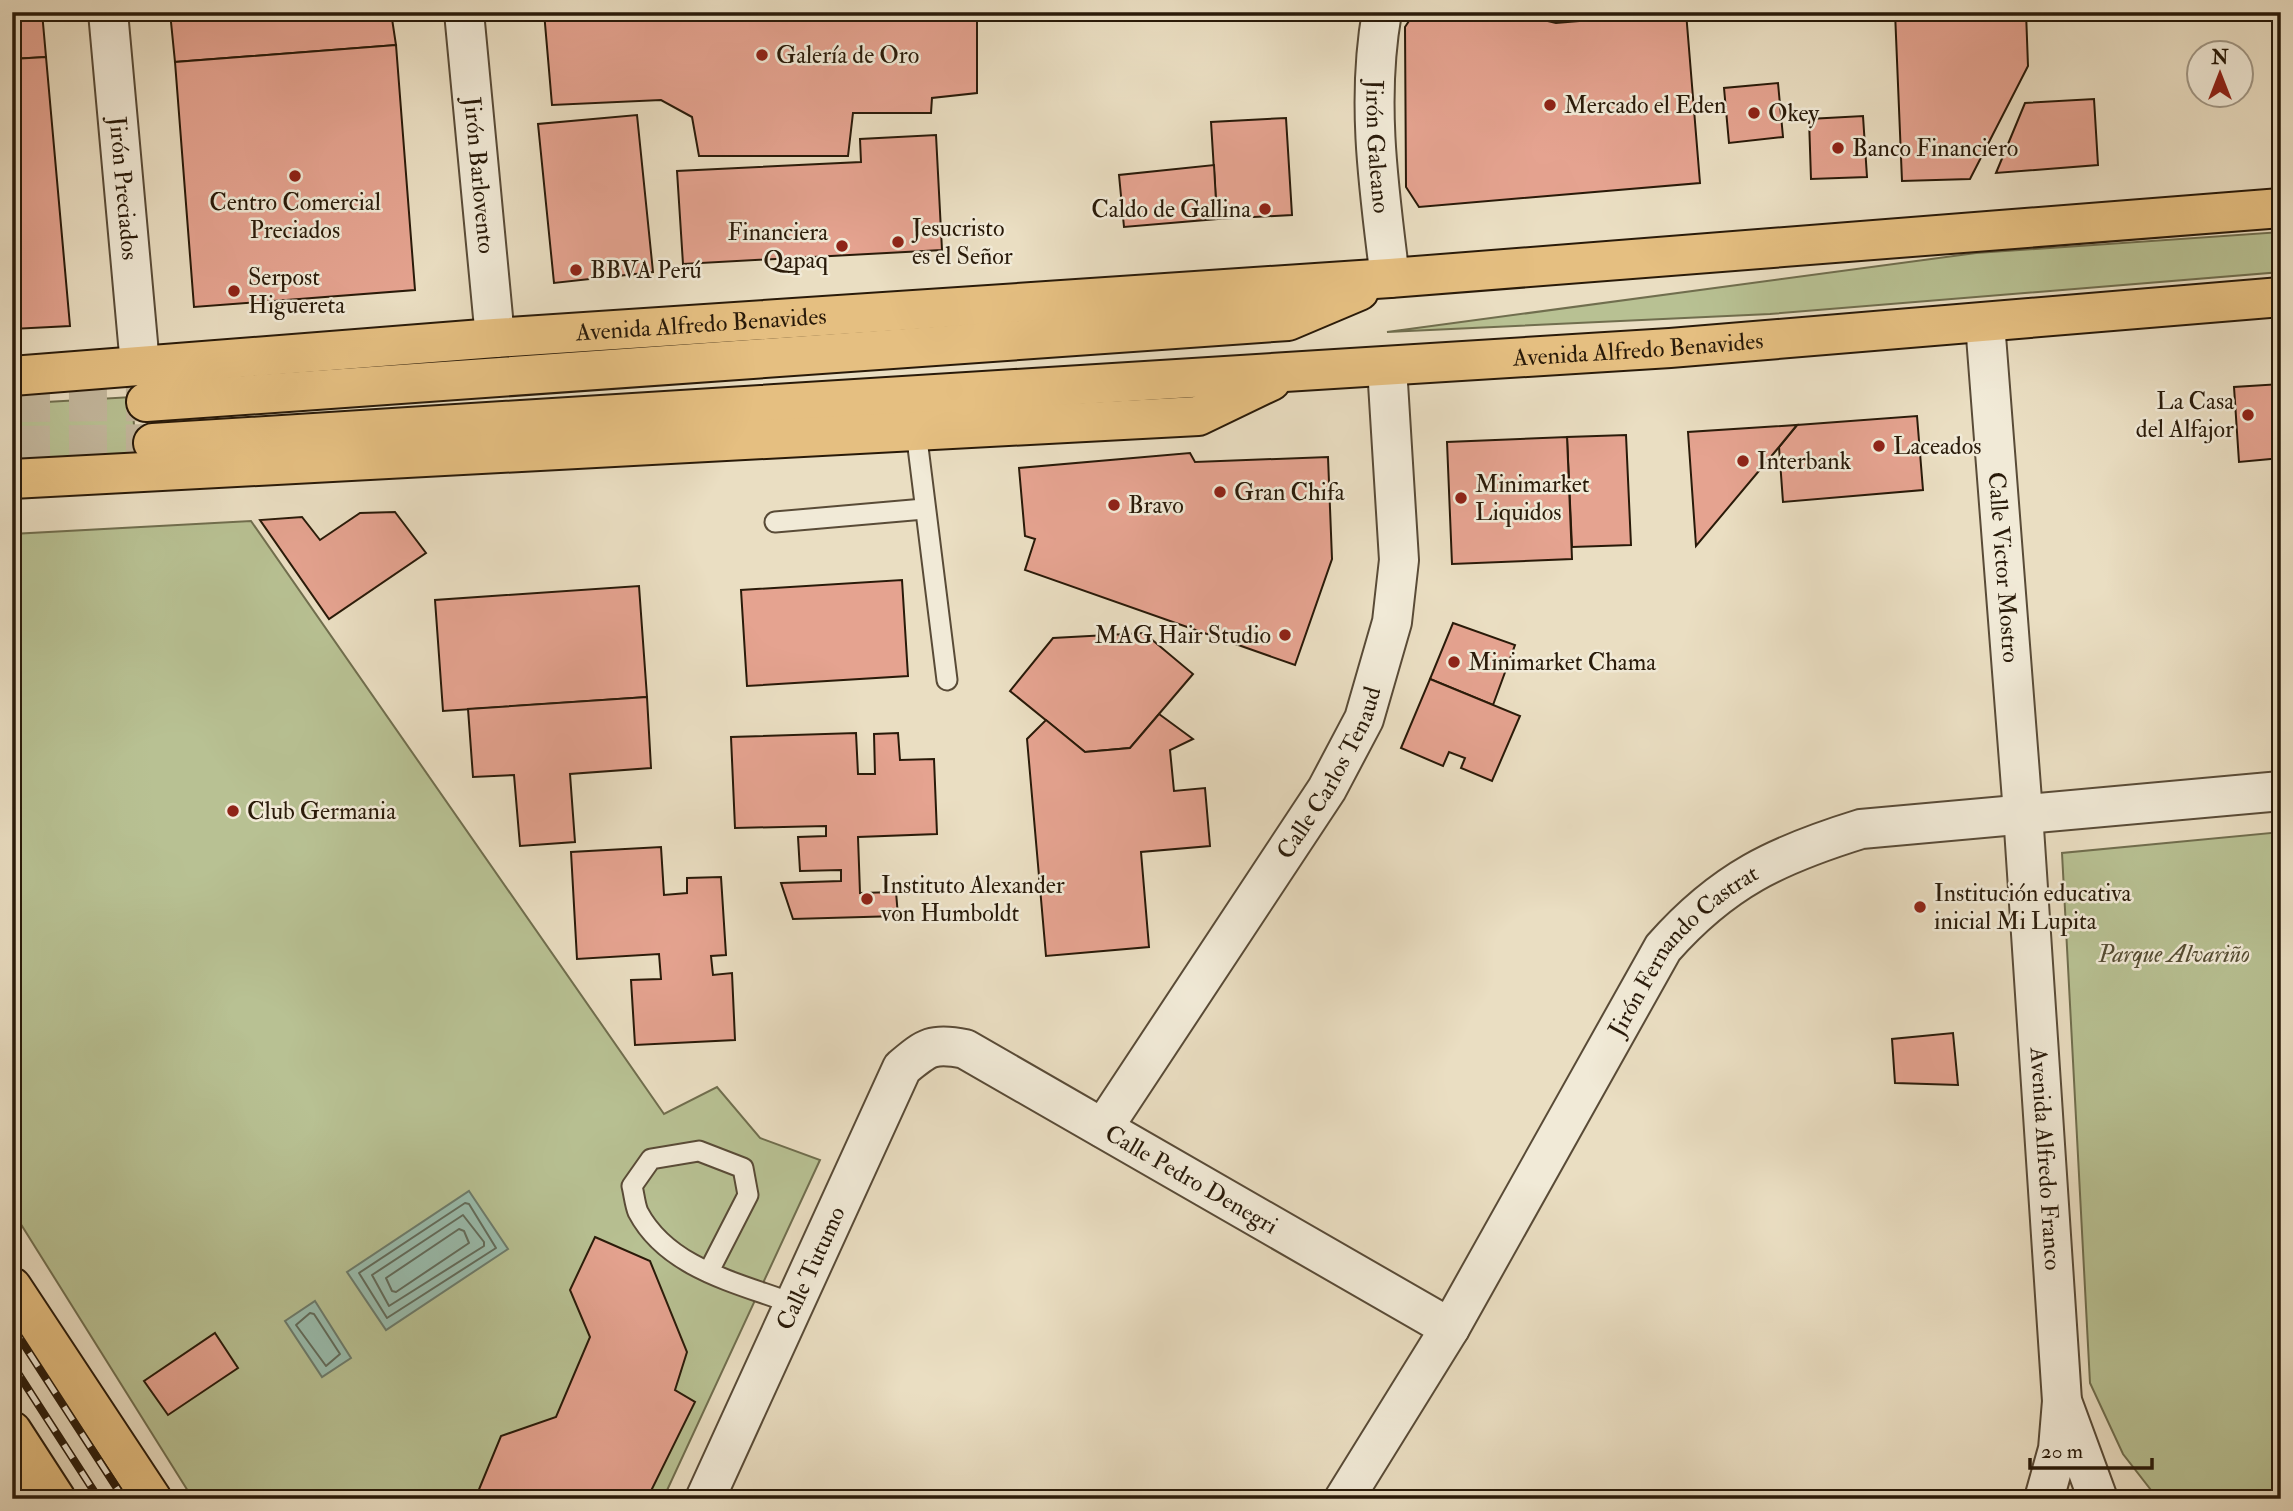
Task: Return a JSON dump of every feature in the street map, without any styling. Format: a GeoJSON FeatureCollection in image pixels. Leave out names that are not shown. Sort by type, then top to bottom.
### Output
{"type":"FeatureCollection","features":[{"type":"Feature","properties":{"kind":"main road","name":"Avenida Alfredo Benavides"},"geometry":{"type":"LineString","coordinates":[[12,376],[495,338],[1390,278],[2281,208]]}},
{"type":"Feature","properties":{"kind":"main road","name":"Avenida Alfredo Benavides"},"geometry":{"type":"LineString","coordinates":[[146,402],[1288,321],[1390,278]]}},
{"type":"Feature","properties":{"kind":"main road","name":"Avenida Alfredo Benavides"},"geometry":{"type":"LineString","coordinates":[[153,443],[1387,367],[1985,323],[2281,298]]}},
{"type":"Feature","properties":{"kind":"main road","name":"Avenida Alfredo Benavides"},"geometry":{"type":"LineString","coordinates":[[12,479],[1198,416],[1288,372]]}},
{"type":"Feature","properties":{"kind":"main road"},"geometry":{"type":"LineString","coordinates":[[12,1287],[152,1499]]}},
{"type":"Feature","properties":{"kind":"main road"},"geometry":{"type":"LineString","coordinates":[[12,1431],[56,1499]]}},
{"type":"Feature","properties":{"kind":"main road"},"geometry":{"type":"LineString","coordinates":[[12,1492],[17,1499]]}},
{"type":"Feature","properties":{"kind":"street","name":"Jirón Preciados"},"geometry":{"type":"LineString","coordinates":[[108,12],[141,365]]}},
{"type":"Feature","properties":{"kind":"street","name":"Jirón Barlovento"},"geometry":{"type":"LineString","coordinates":[[464,12],[495,338]]}},
{"type":"Feature","properties":{"kind":"street","name":"Jirón Galeano"},"geometry":{"type":"LineString","coordinates":[[1382,12],[1374,78],[1376,145],[1390,278]]}},
{"type":"Feature","properties":{"kind":"street","name":"Calle Victor Mostro"},"geometry":{"type":"LineString","coordinates":[[1985,323],[2023,813]]}},
{"type":"Feature","properties":{"kind":"street","name":"Calle Carlos Tenaud"},"geometry":{"type":"LineString","coordinates":[[1103,1128],[1327,789],[1364,719],[1392,622],[1399,560],[1387,367]]}},
{"type":"Feature","properties":{"kind":"street","name":"Jirón Fernando Castrat"},"geometry":{"type":"LineString","coordinates":[[1344,1499],[1450,1328],[1663,948],[1686,922],[1745,876],[1795,849],[1861,829],[2281,791]]}},
{"type":"Feature","properties":{"kind":"street","name":"Avenida Alfredo Franco"},"geometry":{"type":"LineString","coordinates":[[2023,813],[2062,1401],[2098,1499]]}},
{"type":"Feature","properties":{"kind":"street","name":"Calle Pedro Denegri"},"geometry":{"type":"LineString","coordinates":[[928,1047],[948,1045],[965,1049],[1450,1328]]}},
{"type":"Feature","properties":{"kind":"street","name":"Calle Tutumo"},"geometry":{"type":"LineString","coordinates":[[705,1499],[902,1069],[928,1047]]}},
{"type":"Feature","properties":{"kind":"street"},"geometry":{"type":"LineString","coordinates":[[2044,1499],[2059,1448],[2062,1401]]}},
{"type":"Feature","properties":{"kind":"lane"},"geometry":{"type":"LineString","coordinates":[[916,430],[947,680]]}},
{"type":"Feature","properties":{"kind":"lane"},"geometry":{"type":"LineString","coordinates":[[775,522],[924,509]]}},
{"type":"Feature","properties":{"kind":"lane"},"geometry":{"type":"LineString","coordinates":[[709,1271],[748,1195],[743,1168],[699,1151],[651,1159],[632,1186],[638,1212],[665,1245],[688,1263],[794,1304]]}},
{"type":"Feature","properties":{"kind":"green space"},"geometry":{"type":"Polygon","coordinates":[[[2281,232],[2281,272],[1770,314],[1387,332],[1976,253],[2281,232]]]}},
{"type":"Feature","properties":{"kind":"green space"},"geometry":{"type":"Polygon","coordinates":[[[132,397],[136,454],[12,462],[12,404],[132,397]]]}},
{"type":"Feature","properties":{"kind":"green space","name":"Club Germania"},"geometry":{"type":"Polygon","coordinates":[[[251,521],[664,1114],[717,1087],[760,1138],[820,1160],[663,1499],[193,1499],[12,1210],[12,534],[251,521]]]}},
{"type":"Feature","properties":{"kind":"green space","name":"Parque Alvariño"},"geometry":{"type":"Polygon","coordinates":[[[2281,832],[2281,1499],[2158,1499],[2123,1454],[2090,1383],[2062,853],[2281,832]]]}},
{"type":"Feature","properties":{"kind":"water"},"geometry":{"type":"Polygon","coordinates":[[[469,1191],[508,1249],[386,1330],[347,1272],[469,1191]]]}},
{"type":"Feature","properties":{"kind":"water"},"geometry":{"type":"Polygon","coordinates":[[[315,1301],[351,1358],[322,1377],[285,1321],[315,1301]]]}},
{"type":"Feature","properties":{"kind":"building"},"geometry":{"type":"Polygon","coordinates":[[[12,12],[42,12],[46,57],[12,59],[12,12]]]}},
{"type":"Feature","properties":{"kind":"building"},"geometry":{"type":"Polygon","coordinates":[[[170,12],[391,12],[396,45],[175,62],[170,12]]]}},
{"type":"Feature","properties":{"kind":"building","name":"Galería de Oro"},"geometry":{"type":"Polygon","coordinates":[[[544,12],[864,12],[977,17],[977,93],[932,98],[931,113],[853,113],[848,156],[699,156],[692,117],[661,100],[552,105],[544,12]]]}},
{"type":"Feature","properties":{"kind":"building","name":"Mercado el Eden"},"geometry":{"type":"Polygon","coordinates":[[[1415,12],[1510,12],[1556,23],[1686,12],[1700,183],[1419,207],[1406,187],[1405,27],[1415,12]]]}},
{"type":"Feature","properties":{"kind":"building"},"geometry":{"type":"Polygon","coordinates":[[[1895,12],[2026,12],[2028,66],[1970,179],[1902,181],[1895,12]]]}},
{"type":"Feature","properties":{"kind":"building"},"geometry":{"type":"Polygon","coordinates":[[[2276,12],[2281,12],[2281,135],[2280,135],[2276,12]]]}},
{"type":"Feature","properties":{"kind":"building","name":"Centro Comercial Preciados"},"geometry":{"type":"Polygon","coordinates":[[[396,45],[415,290],[194,307],[175,62],[396,45]]]}},
{"type":"Feature","properties":{"kind":"building"},"geometry":{"type":"Polygon","coordinates":[[[46,57],[70,326],[12,329],[12,59],[46,57]]]}},
{"type":"Feature","properties":{"kind":"building","name":"Okey"},"geometry":{"type":"Polygon","coordinates":[[[1778,83],[1783,137],[1729,143],[1724,88],[1778,83]]]}},
{"type":"Feature","properties":{"kind":"building"},"geometry":{"type":"Polygon","coordinates":[[[2094,99],[2098,165],[1996,173],[2025,103],[2094,99]]]}},
{"type":"Feature","properties":{"kind":"building"},"geometry":{"type":"Polygon","coordinates":[[[637,115],[653,272],[554,283],[538,124],[637,115]]]}},
{"type":"Feature","properties":{"kind":"building","name":"Banco Financiero"},"geometry":{"type":"Polygon","coordinates":[[[1863,116],[1867,177],[1811,179],[1809,119],[1863,116]]]}},
{"type":"Feature","properties":{"kind":"building"},"geometry":{"type":"Polygon","coordinates":[[[1286,118],[1292,215],[1217,219],[1211,122],[1286,118]]]}},
{"type":"Feature","properties":{"kind":"building"},"geometry":{"type":"Polygon","coordinates":[[[936,135],[942,250],[683,264],[677,171],[861,162],[860,139],[936,135]]]}},
{"type":"Feature","properties":{"kind":"building"},"geometry":{"type":"Polygon","coordinates":[[[1214,165],[1217,219],[1124,227],[1119,175],[1214,165]]]}},
{"type":"Feature","properties":{"kind":"building"},"geometry":{"type":"Polygon","coordinates":[[[2281,384],[2281,458],[2239,462],[2234,387],[2281,384]]]}},
{"type":"Feature","properties":{"kind":"building"},"geometry":{"type":"Polygon","coordinates":[[[1917,416],[1923,490],[1783,502],[1779,447],[1797,425],[1917,416]]]}},
{"type":"Feature","properties":{"kind":"building"},"geometry":{"type":"Polygon","coordinates":[[[1797,425],[1779,447],[1696,546],[1688,432],[1797,425]]]}},
{"type":"Feature","properties":{"kind":"building"},"geometry":{"type":"Polygon","coordinates":[[[1626,435],[1631,545],[1572,547],[1567,437],[1626,435]]]}},
{"type":"Feature","properties":{"kind":"building"},"geometry":{"type":"Polygon","coordinates":[[[1567,437],[1572,559],[1452,564],[1447,442],[1567,437]]]}},
{"type":"Feature","properties":{"kind":"building"},"geometry":{"type":"Polygon","coordinates":[[[1190,453],[1195,462],[1328,457],[1332,559],[1295,665],[1025,570],[1035,539],[1025,536],[1019,468],[1190,453]]]}},
{"type":"Feature","properties":{"kind":"building"},"geometry":{"type":"Polygon","coordinates":[[[395,512],[426,553],[329,619],[260,520],[302,517],[320,540],[360,513],[395,512]]]}},
{"type":"Feature","properties":{"kind":"building"},"geometry":{"type":"Polygon","coordinates":[[[902,580],[908,676],[747,686],[741,590],[902,580]]]}},
{"type":"Feature","properties":{"kind":"building"},"geometry":{"type":"Polygon","coordinates":[[[639,586],[647,697],[443,711],[435,600],[639,586]]]}},
{"type":"Feature","properties":{"kind":"building"},"geometry":{"type":"Polygon","coordinates":[[[1453,623],[1515,645],[1493,705],[1430,679],[1453,623]]]}},
{"type":"Feature","properties":{"kind":"building"},"geometry":{"type":"Polygon","coordinates":[[[1144,633],[1193,674],[1130,748],[1085,752],[1010,691],[1053,638],[1144,633]]]}},
{"type":"Feature","properties":{"kind":"building"},"geometry":{"type":"Polygon","coordinates":[[[1430,679],[1520,716],[1492,781],[1461,768],[1465,758],[1449,752],[1443,766],[1401,748],[1430,679]]]}},
{"type":"Feature","properties":{"kind":"building"},"geometry":{"type":"Polygon","coordinates":[[[647,697],[651,768],[570,774],[575,842],[520,846],[514,775],[473,777],[468,709],[647,697]]]}},
{"type":"Feature","properties":{"kind":"building"},"geometry":{"type":"Polygon","coordinates":[[[1159,714],[1193,739],[1170,750],[1174,791],[1205,788],[1210,846],[1141,852],[1149,947],[1046,956],[1027,739],[1046,720],[1085,752],[1130,748],[1159,714]]]}},
{"type":"Feature","properties":{"kind":"building"},"geometry":{"type":"Polygon","coordinates":[[[856,733],[858,774],[875,774],[874,734],[898,733],[900,760],[934,759],[937,834],[858,837],[860,893],[896,892],[898,916],[793,919],[781,883],[841,881],[841,870],[800,871],[798,837],[826,836],[826,826],[735,828],[731,737],[856,733]]]}},
{"type":"Feature","properties":{"kind":"building"},"geometry":{"type":"Polygon","coordinates":[[[661,847],[664,895],[687,893],[687,878],[721,877],[726,955],[711,956],[713,975],[732,973],[735,1040],[635,1045],[631,980],[661,979],[659,954],[577,959],[571,852],[661,847]]]}},
{"type":"Feature","properties":{"kind":"building"},"geometry":{"type":"Polygon","coordinates":[[[1953,1033],[1958,1085],[1895,1083],[1892,1039],[1953,1033]]]}},
{"type":"Feature","properties":{"kind":"building"},"geometry":{"type":"Polygon","coordinates":[[[595,1237],[650,1261],[687,1352],[675,1390],[695,1402],[647,1499],[475,1499],[501,1436],[556,1417],[590,1337],[570,1290],[595,1237]]]}},
{"type":"Feature","properties":{"kind":"building"},"geometry":{"type":"Polygon","coordinates":[[[215,1333],[238,1368],[168,1415],[144,1381],[215,1333]]]}},
{"type":"Feature","properties":{"kind":"tunnel"},"geometry":{"type":"LineString","coordinates":[[12,403],[146,402]]}},
{"type":"Feature","properties":{"kind":"tunnel"},"geometry":{"type":"LineString","coordinates":[[12,445],[153,443]]}},
{"type":"Feature","properties":{"kind":"railway"},"geometry":{"type":"LineString","coordinates":[[12,1326],[124,1499]]}},
{"type":"Feature","properties":{"kind":"railway"},"geometry":{"type":"LineString","coordinates":[[12,1364],[99,1499]]}},
{"type":"Feature","properties":{"kind":"place","name":"Galería de Oro"},"geometry":{"type":"Point","coordinates":[762,55]}},
{"type":"Feature","properties":{"kind":"place","name":"Mercado el Eden"},"geometry":{"type":"Point","coordinates":[1550,105]}},
{"type":"Feature","properties":{"kind":"place","name":"Okey"},"geometry":{"type":"Point","coordinates":[1754,113]}},
{"type":"Feature","properties":{"kind":"place","name":"Banco Financiero"},"geometry":{"type":"Point","coordinates":[1838,148]}},
{"type":"Feature","properties":{"kind":"place","name":"Centro Comercial Preciados"},"geometry":{"type":"Point","coordinates":[295,176]}},
{"type":"Feature","properties":{"kind":"place","name":"Caldo de Gallina"},"geometry":{"type":"Point","coordinates":[1265,209]}},
{"type":"Feature","properties":{"kind":"place","name":"Jesucristo es el Señor"},"geometry":{"type":"Point","coordinates":[898,242]}},
{"type":"Feature","properties":{"kind":"place","name":"Financiera Qapaq"},"geometry":{"type":"Point","coordinates":[842,246]}},
{"type":"Feature","properties":{"kind":"place","name":"BBVA Perú"},"geometry":{"type":"Point","coordinates":[576,270]}},
{"type":"Feature","properties":{"kind":"place","name":"Serpost Higuereta"},"geometry":{"type":"Point","coordinates":[234,291]}},
{"type":"Feature","properties":{"kind":"place","name":"La Casa del Alfajor"},"geometry":{"type":"Point","coordinates":[2248,415]}},
{"type":"Feature","properties":{"kind":"place","name":"Laceados"},"geometry":{"type":"Point","coordinates":[1879,446]}},
{"type":"Feature","properties":{"kind":"place","name":"Interbank"},"geometry":{"type":"Point","coordinates":[1743,461]}},
{"type":"Feature","properties":{"kind":"place","name":"Gran Chifa"},"geometry":{"type":"Point","coordinates":[1220,492]}},
{"type":"Feature","properties":{"kind":"place","name":"Minimarket Liquidos"},"geometry":{"type":"Point","coordinates":[1461,498]}},
{"type":"Feature","properties":{"kind":"place","name":"Bravo"},"geometry":{"type":"Point","coordinates":[1114,505]}},
{"type":"Feature","properties":{"kind":"place","name":"MAG Hair Studio"},"geometry":{"type":"Point","coordinates":[1285,635]}},
{"type":"Feature","properties":{"kind":"place","name":"Minimarket Chama"},"geometry":{"type":"Point","coordinates":[1454,662]}},
{"type":"Feature","properties":{"kind":"place","name":"Club Germania"},"geometry":{"type":"Point","coordinates":[233,811]}},
{"type":"Feature","properties":{"kind":"place","name":"Instituto Alexander von Humboldt"},"geometry":{"type":"Point","coordinates":[867,899]}},
{"type":"Feature","properties":{"kind":"place","name":"Institución educativa inicial Mi Lupita"},"geometry":{"type":"Point","coordinates":[1920,907]}}]}
